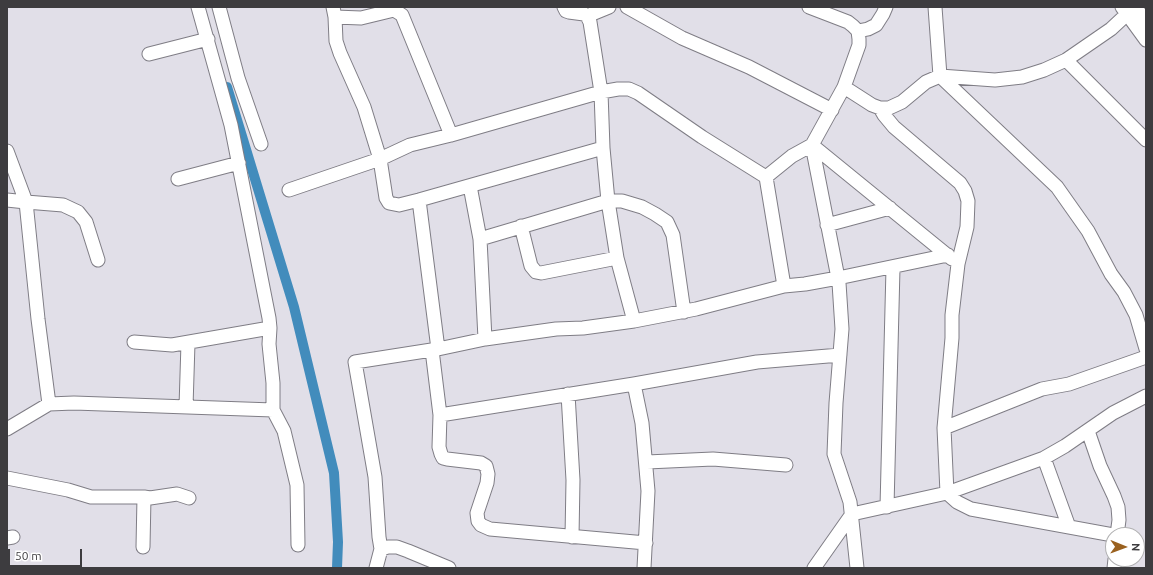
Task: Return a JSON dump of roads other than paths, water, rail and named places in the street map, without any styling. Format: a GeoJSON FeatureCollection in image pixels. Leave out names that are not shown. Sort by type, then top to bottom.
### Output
{"type":"FeatureCollection","features":[{"type":"Feature","properties":{"kind":"street"},"geometry":{"type":"LineString","coordinates":[[198,7],[231,125],[270,328],[269,344],[273,383],[273,410],[284,431],[297,485],[298,545]]}},
{"type":"Feature","properties":{"kind":"street"},"geometry":{"type":"LineString","coordinates":[[219,7],[238,78],[261,144]]}},
{"type":"Feature","properties":{"kind":"street"},"geometry":{"type":"LineString","coordinates":[[564,7],[566,11],[580,13],[587,16],[590,22],[601,92],[603,148],[608,201],[617,258],[634,321]]}},
{"type":"Feature","properties":{"kind":"street"},"geometry":{"type":"LineString","coordinates":[[587,16],[609,7]]}},
{"type":"Feature","properties":{"kind":"street"},"geometry":{"type":"LineString","coordinates":[[627,7],[682,38],[749,67],[832,110]]}},
{"type":"Feature","properties":{"kind":"street"},"geometry":{"type":"LineString","coordinates":[[766,177],[792,156],[812,145],[844,87],[859,45],[858,31],[848,22],[809,7]]}},
{"type":"Feature","properties":{"kind":"street"},"geometry":{"type":"LineString","coordinates":[[858,31],[868,29],[876,25],[886,7]]}},
{"type":"Feature","properties":{"kind":"street"},"geometry":{"type":"LineString","coordinates":[[936,7],[940,76],[1057,187],[1088,231],[1111,274],[1124,292],[1136,315],[1145,340]]}},
{"type":"Feature","properties":{"kind":"street"},"geometry":{"type":"LineString","coordinates":[[451,135],[402,15],[394,10],[361,18],[334,12],[335,35],[340,53],[364,107],[380,159],[386,198],[390,204],[399,205],[419,200],[603,148]]}},
{"type":"Feature","properties":{"kind":"street"},"geometry":{"type":"LineString","coordinates":[[844,87],[872,105],[880,108],[889,108],[902,102],[926,82],[940,76],[995,80],[1022,77],[1044,70],[1066,60],[1111,29],[1128,10]]}},
{"type":"Feature","properties":{"kind":"street"},"geometry":{"type":"LineString","coordinates":[[1128,10],[1146,21]]}},
{"type":"Feature","properties":{"kind":"street"},"geometry":{"type":"LineString","coordinates":[[1128,10],[1146,40]]}},
{"type":"Feature","properties":{"kind":"street"},"geometry":{"type":"LineString","coordinates":[[150,54],[208,39]]}},
{"type":"Feature","properties":{"kind":"street"},"geometry":{"type":"LineString","coordinates":[[1066,60],[1146,140]]}},
{"type":"Feature","properties":{"kind":"street"},"geometry":{"type":"LineString","coordinates":[[289,190],[380,159],[410,145],[451,135],[601,92],[618,88],[629,90],[638,93],[702,137],[766,177],[784,286]]}},
{"type":"Feature","properties":{"kind":"street"},"geometry":{"type":"LineString","coordinates":[[880,108],[894,127],[960,183],[965,191],[968,201],[967,227],[953,260],[952,338],[944,428],[947,494],[957,502],[972,509],[1105,534]]}},
{"type":"Feature","properties":{"kind":"street"},"geometry":{"type":"LineString","coordinates":[[812,145],[953,260]]}},
{"type":"Feature","properties":{"kind":"street"},"geometry":{"type":"LineString","coordinates":[[812,145],[838,278],[842,329],[836,403],[834,454],[850,502],[857,568]]}},
{"type":"Feature","properties":{"kind":"street"},"geometry":{"type":"LineString","coordinates":[[7,151],[26,202],[38,319],[49,404]]}},
{"type":"Feature","properties":{"kind":"street"},"geometry":{"type":"LineString","coordinates":[[178,179],[239,163]]}},
{"type":"Feature","properties":{"kind":"street"},"geometry":{"type":"LineString","coordinates":[[470,186],[480,239],[485,339]]}},
{"type":"Feature","properties":{"kind":"street"},"geometry":{"type":"LineString","coordinates":[[7,200],[62,205],[78,212],[86,222],[98,260]]}},
{"type":"Feature","properties":{"kind":"street"},"geometry":{"type":"LineString","coordinates":[[419,200],[435,350],[440,415],[439,447],[444,458],[480,463],[486,466],[488,474],[487,483],[477,513],[478,520],[481,525],[490,529],[646,543]]}},
{"type":"Feature","properties":{"kind":"street"},"geometry":{"type":"LineString","coordinates":[[480,239],[608,201],[622,201],[642,207],[667,222],[673,235],[684,312]]}},
{"type":"Feature","properties":{"kind":"street"},"geometry":{"type":"LineString","coordinates":[[827,225],[890,208]]}},
{"type":"Feature","properties":{"kind":"street"},"geometry":{"type":"LineString","coordinates":[[522,226],[531,266],[536,272],[541,273],[617,258]]}},
{"type":"Feature","properties":{"kind":"street"},"geometry":{"type":"LineString","coordinates":[[376,568],[381,549],[374,477],[355,362],[435,350],[485,339],[556,329],[583,328],[634,321],[684,312],[784,286],[805,284],[893,268],[953,260]]}},
{"type":"Feature","properties":{"kind":"street"},"geometry":{"type":"LineString","coordinates":[[887,507],[893,268]]}},
{"type":"Feature","properties":{"kind":"street"},"geometry":{"type":"LineString","coordinates":[[134,342],[172,345],[270,328]]}},
{"type":"Feature","properties":{"kind":"street"},"geometry":{"type":"LineString","coordinates":[[186,407],[188,343]]}},
{"type":"Feature","properties":{"kind":"street"},"geometry":{"type":"LineString","coordinates":[[440,415],[634,384],[757,362],[840,356]]}},
{"type":"Feature","properties":{"kind":"street"},"geometry":{"type":"LineString","coordinates":[[944,428],[1042,389],[1069,384],[1146,357]]}},
{"type":"Feature","properties":{"kind":"street"},"geometry":{"type":"LineString","coordinates":[[634,384],[642,423],[647,462],[648,491],[644,568]]}},
{"type":"Feature","properties":{"kind":"street"},"geometry":{"type":"LineString","coordinates":[[568,394],[573,480],[572,537]]}},
{"type":"Feature","properties":{"kind":"street"},"geometry":{"type":"LineString","coordinates":[[814,568],[852,514],[947,494],[1044,458],[1065,446],[1113,413],[1146,396]]}},
{"type":"Feature","properties":{"kind":"street"},"geometry":{"type":"LineString","coordinates":[[7,429],[49,404],[74,403],[273,410]]}},
{"type":"Feature","properties":{"kind":"street"},"geometry":{"type":"LineString","coordinates":[[1088,431],[1100,466],[1118,507],[1118,527]]}},
{"type":"Feature","properties":{"kind":"street"},"geometry":{"type":"LineString","coordinates":[[1044,458],[1069,527]]}},
{"type":"Feature","properties":{"kind":"street"},"geometry":{"type":"LineString","coordinates":[[647,462],[713,459],[786,465]]}},
{"type":"Feature","properties":{"kind":"street"},"geometry":{"type":"LineString","coordinates":[[7,478],[68,490],[92,497],[150,498],[177,494],[189,498]]}},
{"type":"Feature","properties":{"kind":"street"},"geometry":{"type":"LineString","coordinates":[[143,547],[144,497]]}},
{"type":"Feature","properties":{"kind":"street"},"geometry":{"type":"LineString","coordinates":[[381,549],[397,547],[449,568]]}},
{"type":"Feature","properties":{"kind":"waterway"},"geometry":{"type":"LineString","coordinates":[[227,87],[294,307],[334,473],[338,542],[337,568]]}}]}
